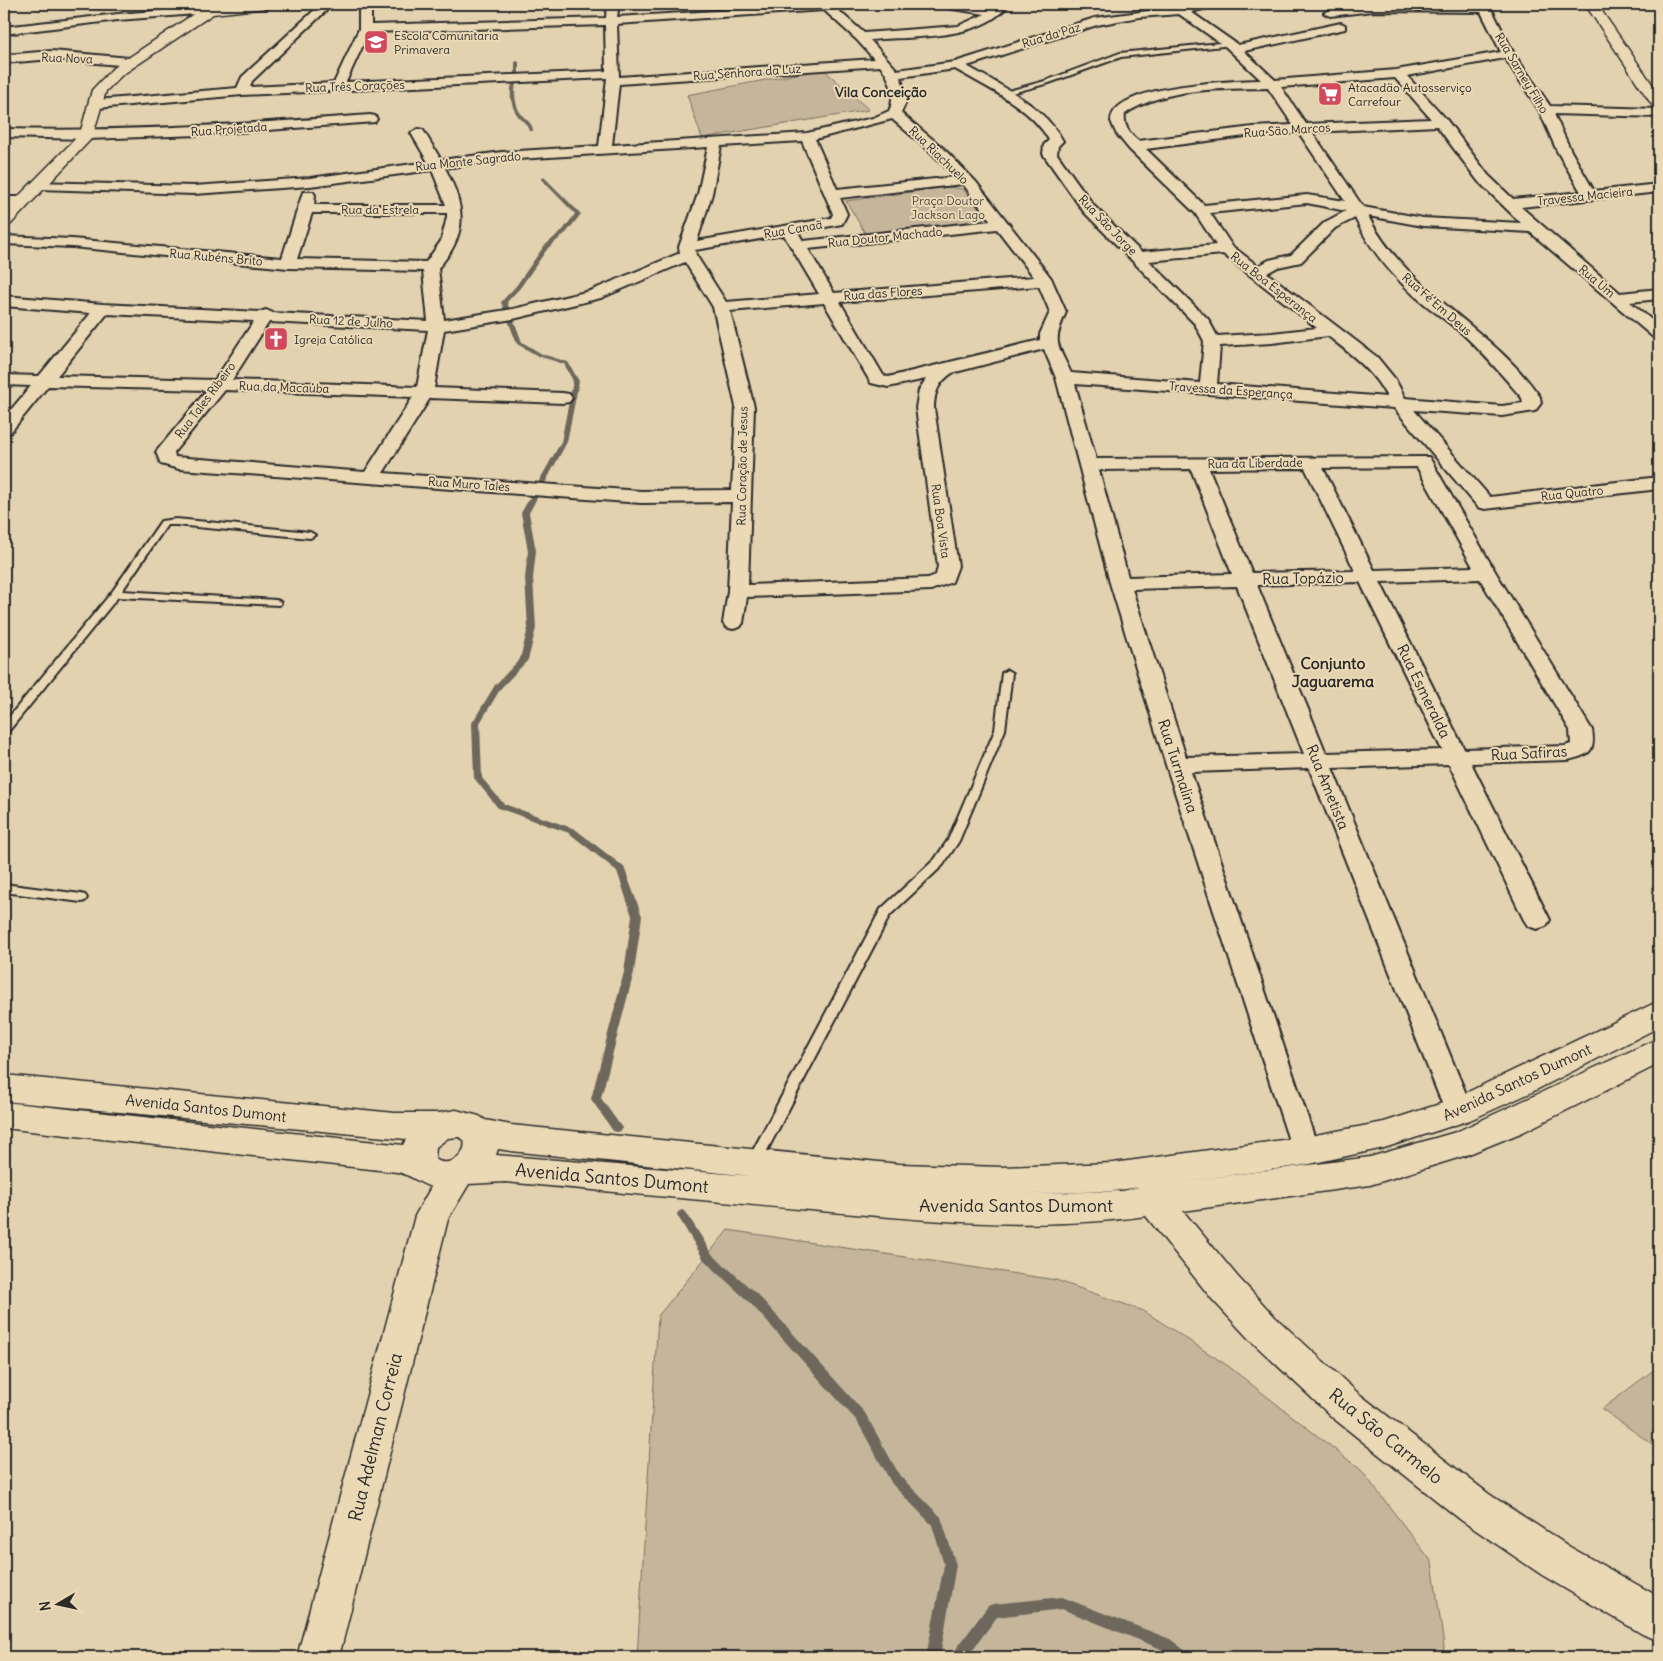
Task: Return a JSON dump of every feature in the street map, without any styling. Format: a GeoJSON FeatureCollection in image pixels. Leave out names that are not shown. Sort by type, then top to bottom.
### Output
{"type":"FeatureCollection","features":[{"type":"Feature","properties":{"kind":"main road"},"geometry":{"type":"LineString","coordinates":[[4,221],[87,135],[97,104],[99,90],[105,82],[130,62],[212,7],[267,4]]}},
{"type":"Feature","properties":{"kind":"main road"},"geometry":{"type":"LineString","coordinates":[[1591,4],[1659,105]]}},
{"type":"Feature","properties":{"kind":"main road","name":"Avenida Santos Dumont"},"geometry":{"type":"LineString","coordinates":[[4,1088],[395,1126],[460,1124],[469,1126],[476,1132],[510,1138],[899,1178],[1002,1181],[1071,1180],[1113,1177],[1305,1151],[1384,1136],[1459,1111],[1519,1084],[1659,1014]]}},
{"type":"Feature","properties":{"kind":"main road","name":"Avenida Santos Dumont"},"geometry":{"type":"LineString","coordinates":[[4,1115],[397,1158],[442,1170],[505,1168],[909,1205],[1032,1208],[1090,1207],[1154,1201],[1370,1171],[1464,1143],[1504,1127],[1659,1050]]}},
{"type":"Feature","properties":{"kind":"main road"},"geometry":{"type":"LineString","coordinates":[[1370,1171],[1411,1145],[1452,1128],[1459,1111]]}},
{"type":"Feature","properties":{"kind":"main road"},"geometry":{"type":"LineString","coordinates":[[438,1126],[424,1136],[417,1151],[442,1170],[474,1163],[482,1147],[476,1132]]}},
{"type":"Feature","properties":{"kind":"main road"},"geometry":{"type":"LineString","coordinates":[[1154,1201],[1154,1191],[1162,1184],[1257,1169],[1305,1151]]}},
{"type":"Feature","properties":{"kind":"main road","name":"Rua Adelman Correia"},"geometry":{"type":"LineString","coordinates":[[318,1657],[432,1216],[448,1185],[442,1170]]}},
{"type":"Feature","properties":{"kind":"main road","name":"Rua São Carmelo"},"geometry":{"type":"LineString","coordinates":[[1154,1201],[1190,1247],[1250,1315],[1346,1406],[1400,1450],[1491,1518],[1556,1561],[1659,1620]]}},
{"type":"Feature","properties":{"kind":"street"},"geometry":{"type":"LineString","coordinates":[[242,91],[246,80],[327,4]]}},
{"type":"Feature","properties":{"kind":"street"},"geometry":{"type":"LineString","coordinates":[[338,87],[365,29],[365,4]]}},
{"type":"Feature","properties":{"kind":"street"},"geometry":{"type":"LineString","coordinates":[[605,151],[613,78],[611,21],[613,4]]}},
{"type":"Feature","properties":{"kind":"street"},"geometry":{"type":"LineString","coordinates":[[941,4],[1000,8]]}},
{"type":"Feature","properties":{"kind":"street","name":"Rua da Paz"},"geometry":{"type":"LineString","coordinates":[[894,74],[958,65],[1095,22],[1177,7],[1211,4]]}},
{"type":"Feature","properties":{"kind":"street"},"geometry":{"type":"LineString","coordinates":[[365,29],[611,21],[825,5],[861,37],[881,62],[894,74],[900,102],[894,114]]}},
{"type":"Feature","properties":{"kind":"street"},"geometry":{"type":"LineString","coordinates":[[1330,13],[1373,8],[1484,6]]}},
{"type":"Feature","properties":{"kind":"street","name":"Rua Sarney Filho"},"geometry":{"type":"LineString","coordinates":[[1484,6],[1508,54],[1546,110],[1564,151],[1590,196]]}},
{"type":"Feature","properties":{"kind":"street"},"geometry":{"type":"LineString","coordinates":[[4,31],[212,7]]}},
{"type":"Feature","properties":{"kind":"street","name":"Rua Fé Em Deus"},"geometry":{"type":"LineString","coordinates":[[1177,7],[1232,46],[1272,84],[1304,128],[1358,210],[1373,240],[1393,265],[1420,292],[1497,358],[1531,397],[1532,403],[1529,407],[1502,411],[1398,402]]}},
{"type":"Feature","properties":{"kind":"street"},"geometry":{"type":"LineString","coordinates":[[861,37],[959,29],[974,24],[1000,8]]}},
{"type":"Feature","properties":{"kind":"street"},"geometry":{"type":"LineString","coordinates":[[1232,46],[1341,28]]}},
{"type":"Feature","properties":{"kind":"street","name":"Rua Boa Esperança"},"geometry":{"type":"LineString","coordinates":[[1485,503],[1398,402],[1386,379],[1371,361],[1329,331],[1226,249],[1201,210],[1124,136],[1118,120],[1120,112],[1138,102],[1167,92],[1229,85],[1272,84],[1398,74],[1508,54]]}},
{"type":"Feature","properties":{"kind":"street","name":"Rua Nova"},"geometry":{"type":"LineString","coordinates":[[4,59],[52,56],[130,62]]}},
{"type":"Feature","properties":{"kind":"street","name":"Rua Senhora da Luz"},"geometry":{"type":"LineString","coordinates":[[613,78],[881,62]]}},
{"type":"Feature","properties":{"kind":"street","name":"Rua São Jorge"},"geometry":{"type":"LineString","coordinates":[[958,65],[1004,93],[1050,128],[1056,141],[1051,145],[1050,154],[1089,209],[1202,322],[1212,341]]}},
{"type":"Feature","properties":{"kind":"street","name":"Rua Um"},"geometry":{"type":"LineString","coordinates":[[1398,74],[1441,122],[1483,178],[1534,228],[1659,334]]}},
{"type":"Feature","properties":{"kind":"street","name":"Rua Três Corações"},"geometry":{"type":"LineString","coordinates":[[97,104],[242,91],[613,78]]}},
{"type":"Feature","properties":{"kind":"street"},"geometry":{"type":"LineString","coordinates":[[1546,110],[1659,113]]}},
{"type":"Feature","properties":{"kind":"street","name":"Rua Monte Sagrado"},"geometry":{"type":"LineString","coordinates":[[39,185],[194,190],[310,182],[502,156],[807,137],[877,121],[894,114]]}},
{"type":"Feature","properties":{"kind":"street","name":"Rua Riachuelo"},"geometry":{"type":"LineString","coordinates":[[894,114],[938,151],[965,180],[1002,224],[1045,281],[1058,312],[1048,334],[1049,343]]}},
{"type":"Feature","properties":{"kind":"street","name":"Rua Projetada"},"geometry":{"type":"LineString","coordinates":[[4,133],[87,135],[235,130],[370,119]]}},
{"type":"Feature","properties":{"kind":"street","name":"Rua São Marcos"},"geometry":{"type":"LineString","coordinates":[[1134,146],[1253,131],[1441,122]]}},
{"type":"Feature","properties":{"kind":"street"},"geometry":{"type":"LineString","coordinates":[[372,476],[425,392],[437,326],[430,268],[444,252],[454,209],[437,164],[418,132]]}},
{"type":"Feature","properties":{"kind":"street","name":"Rua Canaã"},"geometry":{"type":"LineString","coordinates":[[688,251],[837,221],[840,214],[834,194],[807,137]]}},
{"type":"Feature","properties":{"kind":"street"},"geometry":{"type":"LineString","coordinates":[[688,251],[704,194],[714,144]]}},
{"type":"Feature","properties":{"kind":"street"},"geometry":{"type":"LineString","coordinates":[[834,194],[965,180]]}},
{"type":"Feature","properties":{"kind":"street"},"geometry":{"type":"LineString","coordinates":[[288,262],[306,209],[310,182]]}},
{"type":"Feature","properties":{"kind":"street","name":"Travessa Macieira"},"geometry":{"type":"LineString","coordinates":[[1510,204],[1659,188]]}},
{"type":"Feature","properties":{"kind":"street"},"geometry":{"type":"LineString","coordinates":[[1201,210],[1294,199],[1332,202],[1358,210],[1449,225],[1534,228]]}},
{"type":"Feature","properties":{"kind":"street"},"geometry":{"type":"LineString","coordinates":[[4,200],[23,201]]}},
{"type":"Feature","properties":{"kind":"street","name":"Rua da Estrela"},"geometry":{"type":"LineString","coordinates":[[306,209],[454,209]]}},
{"type":"Feature","properties":{"kind":"street"},"geometry":{"type":"LineString","coordinates":[[1256,273],[1274,263],[1296,259],[1330,225],[1358,210]]}},
{"type":"Feature","properties":{"kind":"street","name":"Rua Doutor Machado"},"geometry":{"type":"LineString","coordinates":[[798,246],[1002,224]]}},
{"type":"Feature","properties":{"kind":"street"},"geometry":{"type":"LineString","coordinates":[[789,230],[827,297],[880,381],[888,382],[946,369],[1049,343],[1065,378]]}},
{"type":"Feature","properties":{"kind":"street","name":"Rua Rubéns Brito"},"geometry":{"type":"LineString","coordinates":[[4,240],[72,243],[288,262],[430,268]]}},
{"type":"Feature","properties":{"kind":"street"},"geometry":{"type":"LineString","coordinates":[[1139,257],[1226,249]]}},
{"type":"Feature","properties":{"kind":"street","name":"Rua Coração de Jesus"},"geometry":{"type":"LineString","coordinates":[[688,251],[721,307],[745,407],[738,591],[733,623]]}},
{"type":"Feature","properties":{"kind":"street","name":"Rua 12 de Julho"},"geometry":{"type":"LineString","coordinates":[[4,301],[437,326],[513,314],[594,295],[688,251]]}},
{"type":"Feature","properties":{"kind":"street","name":"Rua das Flores"},"geometry":{"type":"LineString","coordinates":[[721,307],[1045,281]]}},
{"type":"Feature","properties":{"kind":"street"},"geometry":{"type":"LineString","coordinates":[[1618,298],[1659,294]]}},
{"type":"Feature","properties":{"kind":"street"},"geometry":{"type":"LineString","coordinates":[[4,429],[102,308]]}},
{"type":"Feature","properties":{"kind":"street","name":"Rua Tales Ribeiro"},"geometry":{"type":"LineString","coordinates":[[196,465],[167,460],[165,452],[220,384],[266,316]]}},
{"type":"Feature","properties":{"kind":"street"},"geometry":{"type":"LineString","coordinates":[[1208,388],[1212,341],[1272,338],[1329,331]]}},
{"type":"Feature","properties":{"kind":"street","name":"Rua Boa Vista"},"geometry":{"type":"LineString","coordinates":[[738,591],[931,584],[945,578],[948,566],[925,396],[934,378],[946,369]]}},
{"type":"Feature","properties":{"kind":"street","name":"Travessa da Esperança"},"geometry":{"type":"LineString","coordinates":[[1065,378],[1398,402]]}},
{"type":"Feature","properties":{"kind":"street","name":"Rua Turmalina"},"geometry":{"type":"LineString","coordinates":[[1065,378],[1087,466],[1120,583],[1177,765],[1305,1151]]}},
{"type":"Feature","properties":{"kind":"street","name":"Rua da Macaúba"},"geometry":{"type":"LineString","coordinates":[[4,380],[220,384],[563,398]]}},
{"type":"Feature","properties":{"kind":"street","name":"Rua da Liberdade"},"geometry":{"type":"LineString","coordinates":[[1087,466],[1423,461]]}},
{"type":"Feature","properties":{"kind":"street","name":"Rua Safiras"},"geometry":{"type":"LineString","coordinates":[[1177,765],[1568,753],[1580,748],[1583,742],[1581,730],[1486,573],[1423,461]]}},
{"type":"Feature","properties":{"kind":"street","name":"Rua Esmeralda"},"geometry":{"type":"LineString","coordinates":[[1311,462],[1536,920]]}},
{"type":"Feature","properties":{"kind":"street","name":"Rua Ametista"},"geometry":{"type":"LineString","coordinates":[[1198,464],[1459,1111]]}},
{"type":"Feature","properties":{"kind":"street","name":"Rua Muro Tales"},"geometry":{"type":"LineString","coordinates":[[196,465],[372,476],[641,497],[742,496]]}},
{"type":"Feature","properties":{"kind":"street","name":"Rua Quatro"},"geometry":{"type":"LineString","coordinates":[[1485,503],[1659,483]]}},
{"type":"Feature","properties":{"kind":"street","name":"Rua Topázio"},"geometry":{"type":"LineString","coordinates":[[1120,583],[1486,573]]}},
{"type":"Feature","properties":{"kind":"lane"},"geometry":{"type":"LineString","coordinates":[[1004,93],[1047,82],[1120,55],[1232,46]]}},
{"type":"Feature","properties":{"kind":"lane"},"geometry":{"type":"LineString","coordinates":[[4,730],[115,594],[164,523],[176,522],[310,535]]}},
{"type":"Feature","properties":{"kind":"lane"},"geometry":{"type":"LineString","coordinates":[[115,594],[276,603]]}},
{"type":"Feature","properties":{"kind":"lane"},"geometry":{"type":"LineString","coordinates":[[753,1164],[885,912],[939,862],[953,841],[1000,730],[1007,673]]}},
{"type":"Feature","properties":{"kind":"lane"},"geometry":{"type":"LineString","coordinates":[[4,888],[81,898]]}},
{"type":"Feature","properties":{"kind":"green space"},"geometry":{"type":"Polygon","coordinates":[[[823,69],[869,110],[702,138],[687,95],[823,69]]]}},
{"type":"Feature","properties":{"kind":"green space","name":"Praça Doutor Jackson Lago"},"geometry":{"type":"Polygon","coordinates":[[[947,187],[963,189],[988,220],[982,224],[867,236],[846,201],[947,187]]]}},
{"type":"Feature","properties":{"kind":"green space"},"geometry":{"type":"Polygon","coordinates":[[[728,1230],[1056,1280],[1144,1311],[1228,1366],[1361,1470],[1432,1562],[1444,1646],[1442,1657],[637,1657],[658,1316],[728,1230]]]}},
{"type":"Feature","properties":{"kind":"green space"},"geometry":{"type":"Polygon","coordinates":[[[1659,1366],[1659,1449],[1602,1409],[1659,1366]]]}},
{"type":"Feature","properties":{"kind":"waterway"},"geometry":{"type":"LineString","coordinates":[[517,62],[517,74]]}},
{"type":"Feature","properties":{"kind":"waterway"},"geometry":{"type":"LineString","coordinates":[[514,83],[515,107],[531,130]]}},
{"type":"Feature","properties":{"kind":"waterway"},"geometry":{"type":"LineString","coordinates":[[544,179],[578,214],[565,231],[546,247],[518,287],[504,302],[519,343],[540,355],[566,363],[576,381],[564,442],[525,513],[532,551],[529,578],[532,628],[524,660],[498,687],[476,723],[478,778],[501,806],[572,831],[621,869],[637,916],[629,972],[596,1099],[617,1128]]}},
{"type":"Feature","properties":{"kind":"waterway"},"geometry":{"type":"LineString","coordinates":[[682,1215],[708,1257],[755,1300],[861,1417],[896,1480],[937,1521],[950,1565],[933,1657]]}},
{"type":"Feature","properties":{"kind":"waterway"},"geometry":{"type":"LineString","coordinates":[[959,1657],[993,1611],[1062,1603],[1165,1644],[1182,1657]]}},
{"type":"Feature","properties":{"kind":"place","name":"Escola Comunitaria Primavera"},"geometry":{"type":"Point","coordinates":[376,42]}},
{"type":"Feature","properties":{"kind":"place","name":"Atacadão Autosserviço Carrefour"},"geometry":{"type":"Point","coordinates":[1330,94]}},
{"type":"Feature","properties":{"kind":"place","name":"Igreja Católica"},"geometry":{"type":"Point","coordinates":[276,339]}},
{"type":"Feature","properties":{"kind":"district","name":"Vila Conceição"},"geometry":{"type":"Point","coordinates":[881,92]}},
{"type":"Feature","properties":{"kind":"district","name":"Conjunto Jaguarema"},"geometry":{"type":"Point","coordinates":[1333,672]}}]}
